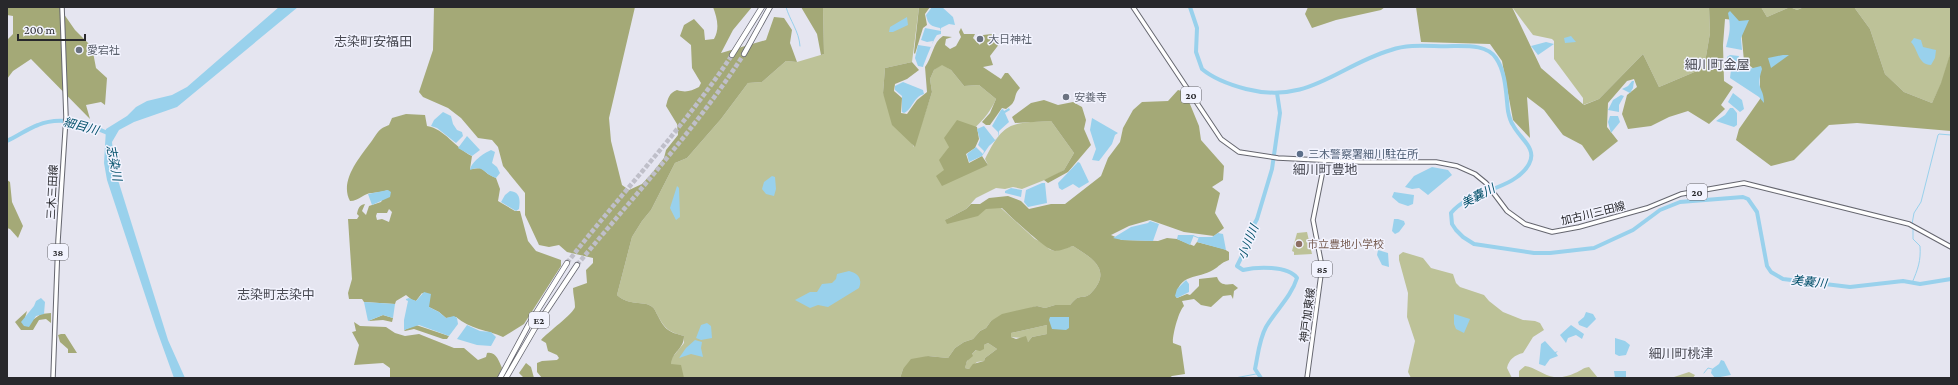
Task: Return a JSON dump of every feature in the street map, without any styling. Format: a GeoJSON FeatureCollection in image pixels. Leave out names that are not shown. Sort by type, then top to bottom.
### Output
{"type":"FeatureCollection","features":[{"type":"Feature","properties":{"kind":"highway"},"geometry":{"type":"LineString","coordinates":[[732,55],[762,7]]}},
{"type":"Feature","properties":{"kind":"highway"},"geometry":{"type":"LineString","coordinates":[[744,54],[770,7]]}},
{"type":"Feature","properties":{"kind":"highway","name":"E2"},"geometry":{"type":"LineString","coordinates":[[500,378],[529,324],[568,263]]}},
{"type":"Feature","properties":{"kind":"highway","name":"E2"},"geometry":{"type":"LineString","coordinates":[[506,378],[535,328],[577,265]]}},
{"type":"Feature","properties":{"kind":"main road","name":"三木三田線"},"geometry":{"type":"LineString","coordinates":[[53,378],[58,241],[66,117],[62,7]]}},
{"type":"Feature","properties":{"kind":"main road","name":"加古川三田線"},"geometry":{"type":"LineString","coordinates":[[1133,7],[1221,139],[1239,152],[1278,158],[1436,162],[1457,166],[1475,174],[1486,183],[1507,211],[1520,221],[1552,232],[1579,227],[1647,208],[1681,194],[1713,190],[1738,183],[1770,188],[1912,225],[1951,247]]}},
{"type":"Feature","properties":{"kind":"main road","name":"神戸加東線"},"geometry":{"type":"LineString","coordinates":[[1307,378],[1322,267],[1313,220],[1325,160]]}},
{"type":"Feature","properties":{"kind":"green space"},"geometry":{"type":"Polygon","coordinates":[[[7,7],[59,7],[75,30],[92,47],[96,68],[107,78],[105,105],[101,102],[86,105],[90,119],[31,59],[13,71],[7,79],[7,40],[13,34],[13,16],[7,15],[7,7]]]}},
{"type":"Feature","properties":{"kind":"green space"},"geometry":{"type":"Polygon","coordinates":[[[434,7],[635,7],[609,118],[611,141],[622,185],[629,190],[642,184],[652,173],[664,158],[666,150],[678,135],[677,124],[666,106],[669,96],[677,90],[693,90],[699,87],[701,83],[692,68],[691,45],[680,36],[684,25],[694,19],[704,30],[705,40],[714,39],[717,31],[717,19],[713,7],[752,7],[733,30],[721,53],[766,40],[774,17],[784,18],[792,30],[790,43],[797,62],[786,61],[762,82],[748,83],[721,119],[687,158],[675,163],[651,210],[632,237],[617,295],[626,301],[651,306],[665,327],[671,332],[684,336],[682,344],[673,356],[671,364],[681,365],[684,378],[542,378],[537,372],[537,363],[542,361],[557,360],[559,358],[557,355],[548,351],[546,343],[541,340],[575,307],[573,288],[587,283],[586,270],[593,263],[593,258],[567,252],[559,245],[549,247],[539,245],[525,215],[525,193],[503,166],[498,147],[492,140],[478,138],[461,118],[448,108],[423,97],[419,92],[433,50],[434,7]]]}},
{"type":"Feature","properties":{"kind":"green space"},"geometry":{"type":"Polygon","coordinates":[[[801,7],[823,7],[824,54],[821,55],[817,34],[801,7]]]}},
{"type":"Feature","properties":{"kind":"green space"},"geometry":{"type":"Polygon","coordinates":[[[823,7],[919,7],[912,62],[885,68],[883,93],[914,147],[932,92],[930,79],[934,70],[942,64],[951,70],[964,86],[979,85],[996,99],[982,121],[970,132],[949,147],[944,170],[988,165],[985,159],[998,137],[1010,126],[1026,122],[1051,121],[1074,153],[1064,170],[1052,177],[1022,189],[1013,187],[1005,189],[996,188],[976,198],[966,209],[945,220],[987,207],[1001,208],[1035,239],[1045,244],[1049,249],[1054,251],[1073,246],[1087,255],[1097,265],[1100,271],[1100,278],[1097,285],[1089,295],[1077,298],[1070,305],[1055,305],[1045,308],[1037,306],[991,321],[986,328],[980,331],[973,339],[964,342],[955,348],[948,358],[928,356],[903,369],[900,378],[684,378],[671,364],[671,359],[684,343],[684,336],[665,327],[651,306],[626,301],[617,295],[632,237],[651,210],[675,163],[687,158],[721,119],[748,83],[762,82],[786,61],[797,62],[824,54],[823,7]]]}},
{"type":"Feature","properties":{"kind":"green space"},"geometry":{"type":"Polygon","coordinates":[[[919,7],[930,7],[925,14],[927,25],[923,28],[915,54],[914,53],[919,7]]]}},
{"type":"Feature","properties":{"kind":"green space"},"geometry":{"type":"Polygon","coordinates":[[[1308,7],[1385,7],[1381,10],[1336,20],[1312,28],[1305,14],[1308,7]]]}},
{"type":"Feature","properties":{"kind":"green space"},"geometry":{"type":"Polygon","coordinates":[[[1416,7],[1512,7],[1541,68],[1584,105],[1599,99],[1643,54],[1659,87],[1704,68],[1710,33],[1709,7],[1761,7],[1767,17],[1790,7],[1797,10],[1804,7],[1854,7],[1870,29],[1885,74],[1904,92],[1932,103],[1941,83],[1951,51],[1951,131],[1857,123],[1829,125],[1794,160],[1771,166],[1736,140],[1739,129],[1760,99],[1760,74],[1744,61],[1741,29],[1734,20],[1725,19],[1723,45],[1724,81],[1733,87],[1721,105],[1725,109],[1709,124],[1688,111],[1669,117],[1651,126],[1628,129],[1622,114],[1627,95],[1637,87],[1634,79],[1627,81],[1608,103],[1607,127],[1618,141],[1593,161],[1582,145],[1563,135],[1544,110],[1527,97],[1530,138],[1513,120],[1502,61],[1490,44],[1421,42],[1416,7]]]}},
{"type":"Feature","properties":{"kind":"green space"},"geometry":{"type":"Polygon","coordinates":[[[1512,7],[1709,7],[1710,33],[1704,68],[1659,87],[1643,54],[1599,99],[1583,105],[1583,98],[1554,59],[1554,41],[1552,39],[1533,35],[1512,7]]]}},
{"type":"Feature","properties":{"kind":"green space"},"geometry":{"type":"Polygon","coordinates":[[[1761,7],[1790,7],[1767,17],[1761,7]]]}},
{"type":"Feature","properties":{"kind":"green space"},"geometry":{"type":"Polygon","coordinates":[[[1790,7],[1804,7],[1797,10],[1790,7]]]}},
{"type":"Feature","properties":{"kind":"green space"},"geometry":{"type":"Polygon","coordinates":[[[1854,7],[1951,7],[1951,52],[1942,82],[1932,103],[1904,92],[1885,74],[1870,29],[1854,7]]]}},
{"type":"Feature","properties":{"kind":"green space"},"geometry":{"type":"Polygon","coordinates":[[[961,28],[964,34],[975,34],[973,38],[980,45],[983,35],[992,34],[1000,43],[990,56],[993,65],[983,67],[1001,79],[1005,73],[1008,73],[1020,88],[1013,103],[1006,109],[1002,108],[990,125],[986,125],[982,122],[990,113],[996,99],[979,85],[964,86],[951,70],[942,65],[934,70],[930,79],[932,92],[915,147],[892,125],[883,93],[885,68],[912,62],[919,70],[907,79],[895,84],[894,91],[902,98],[901,113],[907,114],[917,100],[927,92],[925,67],[937,42],[943,36],[952,37],[946,39],[945,45],[950,49],[956,46],[961,37],[959,32],[961,28]]]}},
{"type":"Feature","properties":{"kind":"green space"},"geometry":{"type":"Polygon","coordinates":[[[1178,90],[1185,92],[1199,126],[1201,140],[1224,166],[1223,180],[1212,187],[1220,193],[1215,213],[1224,228],[1214,236],[1184,232],[1150,220],[1129,226],[1111,235],[1122,240],[1158,241],[1167,238],[1177,239],[1194,246],[1197,242],[1224,249],[1229,252],[1229,260],[1207,273],[1185,280],[1178,289],[1177,298],[1187,294],[1190,295],[1199,286],[1199,279],[1217,277],[1221,283],[1233,284],[1238,288],[1234,291],[1233,299],[1231,295],[1223,296],[1211,307],[1201,305],[1194,299],[1182,301],[1184,306],[1176,323],[1173,343],[1181,346],[1185,374],[1172,376],[1169,378],[900,378],[903,369],[911,359],[928,356],[948,358],[955,348],[964,342],[973,339],[980,331],[986,328],[991,321],[1002,314],[1037,306],[1045,308],[1055,305],[1070,305],[1077,298],[1089,295],[1091,293],[1100,278],[1100,271],[1093,260],[1073,246],[1055,251],[1044,245],[1002,208],[986,209],[978,216],[947,224],[945,220],[966,209],[971,204],[980,204],[989,198],[1008,196],[1021,201],[1029,209],[1051,204],[1065,204],[1101,176],[1108,158],[1120,142],[1123,128],[1133,110],[1142,102],[1168,101],[1178,90]],[[1047,325],[1011,333],[1011,337],[1016,339],[1026,336],[1028,342],[1032,337],[1047,334],[1047,325]],[[988,343],[984,345],[984,349],[980,351],[976,350],[972,354],[973,356],[967,361],[965,368],[969,369],[973,364],[984,361],[985,358],[997,349],[988,343]]]}},
{"type":"Feature","properties":{"kind":"green space"},"geometry":{"type":"Polygon","coordinates":[[[1044,100],[1058,105],[1073,102],[1082,107],[1086,120],[1084,129],[1091,145],[1068,172],[1048,183],[1044,180],[1064,170],[1074,153],[1051,121],[1015,123],[1012,117],[1031,103],[1044,100]]]}},
{"type":"Feature","properties":{"kind":"green space"},"geometry":{"type":"Polygon","coordinates":[[[406,114],[425,115],[427,126],[445,135],[466,153],[472,156],[470,169],[481,168],[496,178],[500,189],[498,201],[515,211],[520,211],[528,241],[536,251],[561,260],[561,266],[524,324],[503,337],[473,327],[456,317],[446,318],[439,312],[429,307],[429,297],[422,293],[416,301],[412,300],[406,295],[396,301],[395,304],[364,302],[362,299],[349,299],[348,293],[352,279],[348,219],[357,219],[359,216],[357,214],[359,208],[361,205],[365,204],[362,211],[366,215],[369,206],[381,202],[388,190],[369,193],[356,200],[350,201],[347,193],[347,185],[352,170],[357,162],[377,133],[382,128],[389,125],[392,118],[406,114]],[[389,209],[387,213],[377,213],[377,220],[382,219],[389,222],[392,212],[389,209]]]}},
{"type":"Feature","properties":{"kind":"green space"},"geometry":{"type":"Polygon","coordinates":[[[957,120],[977,127],[979,139],[975,148],[966,154],[969,163],[982,156],[988,165],[942,186],[936,176],[944,170],[939,160],[949,147],[944,138],[957,120]]]}},
{"type":"Feature","properties":{"kind":"green space"},"geometry":{"type":"Polygon","coordinates":[[[7,180],[10,182],[12,202],[23,226],[18,238],[10,229],[7,228],[7,180]]]}},
{"type":"Feature","properties":{"kind":"green space"},"geometry":{"type":"Polygon","coordinates":[[[1307,232],[1312,254],[1294,255],[1294,252],[1292,251],[1297,233],[1307,232]]]}},
{"type":"Feature","properties":{"kind":"green space"},"geometry":{"type":"Polygon","coordinates":[[[1403,252],[1423,258],[1431,268],[1453,274],[1456,283],[1460,287],[1484,295],[1503,312],[1523,320],[1540,323],[1544,330],[1533,337],[1523,353],[1515,356],[1509,362],[1507,368],[1512,378],[1411,378],[1408,372],[1415,341],[1407,317],[1408,293],[1399,260],[1399,255],[1403,252]]]}},
{"type":"Feature","properties":{"kind":"green space"},"geometry":{"type":"Polygon","coordinates":[[[27,311],[25,318],[34,319],[41,314],[51,313],[51,323],[46,319],[39,320],[33,330],[21,330],[15,322],[27,311]]]}},
{"type":"Feature","properties":{"kind":"green space"},"geometry":{"type":"Polygon","coordinates":[[[383,315],[393,318],[392,322],[383,320],[368,321],[383,315]]]}},
{"type":"Feature","properties":{"kind":"green space"},"geometry":{"type":"Polygon","coordinates":[[[354,322],[360,326],[386,327],[395,333],[405,336],[419,334],[454,348],[464,348],[478,360],[486,357],[487,353],[490,353],[497,357],[502,368],[497,378],[390,378],[390,368],[383,363],[354,365],[359,345],[352,332],[356,331],[354,322]]]}},
{"type":"Feature","properties":{"kind":"green space"},"geometry":{"type":"Polygon","coordinates":[[[416,325],[449,336],[447,339],[443,339],[414,329],[404,330],[416,325]]]}},
{"type":"Feature","properties":{"kind":"green space"},"geometry":{"type":"Polygon","coordinates":[[[1047,325],[1047,334],[1032,337],[1028,342],[1022,338],[1011,337],[1011,333],[1047,325]]]}},
{"type":"Feature","properties":{"kind":"green space"},"geometry":{"type":"Polygon","coordinates":[[[65,334],[77,353],[68,353],[68,349],[60,342],[58,335],[65,334]]]}},
{"type":"Feature","properties":{"kind":"green space"},"geometry":{"type":"Polygon","coordinates":[[[988,343],[997,349],[985,358],[984,361],[977,362],[969,369],[965,368],[970,356],[980,347],[988,343]]]}},
{"type":"Feature","properties":{"kind":"green space"},"geometry":{"type":"Polygon","coordinates":[[[526,363],[531,367],[534,378],[524,378],[519,373],[526,363]]]}},
{"type":"Feature","properties":{"kind":"green space"},"geometry":{"type":"Polygon","coordinates":[[[1525,366],[1547,375],[1557,377],[1570,375],[1589,367],[1598,378],[1519,378],[1519,371],[1525,366]]]}},
{"type":"Feature","properties":{"kind":"green space"},"geometry":{"type":"Polygon","coordinates":[[[1689,372],[1695,375],[1693,378],[1671,378],[1689,372]]]}},
{"type":"Feature","properties":{"kind":"water","name":"志染川"},"geometry":{"type":"Polygon","coordinates":[[[279,7],[298,7],[177,107],[134,122],[119,130],[112,142],[118,180],[168,340],[185,378],[174,378],[107,180],[104,163],[106,129],[127,116],[136,107],[147,101],[172,95],[187,87],[279,7]]]}},
{"type":"Feature","properties":{"kind":"water"},"geometry":{"type":"Polygon","coordinates":[[[932,7],[942,7],[953,17],[955,25],[949,24],[941,28],[941,31],[940,28],[932,26],[928,21],[926,15],[932,7]]]}},
{"type":"Feature","properties":{"kind":"water"},"geometry":{"type":"Polygon","coordinates":[[[1730,11],[1739,21],[1749,20],[1741,38],[1742,50],[1726,47],[1730,30],[1728,13],[1730,11]]]}},
{"type":"Feature","properties":{"kind":"water"},"geometry":{"type":"Polygon","coordinates":[[[907,17],[908,25],[893,32],[889,32],[890,27],[907,17]]]}},
{"type":"Feature","properties":{"kind":"water"},"geometry":{"type":"Polygon","coordinates":[[[925,28],[941,31],[941,34],[937,35],[931,46],[933,41],[927,42],[921,40],[925,28]]]}},
{"type":"Feature","properties":{"kind":"water"},"geometry":{"type":"Polygon","coordinates":[[[1571,36],[1576,42],[1565,43],[1564,38],[1571,36]]]}},
{"type":"Feature","properties":{"kind":"water"},"geometry":{"type":"Polygon","coordinates":[[[1914,38],[1921,40],[1923,47],[1936,50],[1935,58],[1931,65],[1921,60],[1911,42],[1914,38]]]}},
{"type":"Feature","properties":{"kind":"water"},"geometry":{"type":"Polygon","coordinates":[[[1546,42],[1554,44],[1538,55],[1531,46],[1546,42]]]}},
{"type":"Feature","properties":{"kind":"water"},"geometry":{"type":"Polygon","coordinates":[[[918,45],[931,47],[923,67],[918,66],[915,58],[918,45]]]}},
{"type":"Feature","properties":{"kind":"water"},"geometry":{"type":"Polygon","coordinates":[[[1730,55],[1739,56],[1738,60],[1743,69],[1761,66],[1762,69],[1759,81],[1764,103],[1759,97],[1730,78],[1731,70],[1727,57],[1730,55]]]}},
{"type":"Feature","properties":{"kind":"water"},"geometry":{"type":"Polygon","coordinates":[[[1789,55],[1771,68],[1768,58],[1789,55]]]}},
{"type":"Feature","properties":{"kind":"water"},"geometry":{"type":"Polygon","coordinates":[[[1632,81],[1634,81],[1633,88],[1630,93],[1622,89],[1628,86],[1632,81]]]}},
{"type":"Feature","properties":{"kind":"water"},"geometry":{"type":"Polygon","coordinates":[[[903,82],[923,90],[924,94],[915,100],[909,109],[904,113],[902,112],[902,96],[895,90],[895,86],[903,82]]]}},
{"type":"Feature","properties":{"kind":"water"},"geometry":{"type":"Polygon","coordinates":[[[1733,93],[1742,100],[1744,109],[1740,112],[1728,102],[1733,93]]]}},
{"type":"Feature","properties":{"kind":"water"},"geometry":{"type":"Polygon","coordinates":[[[1621,95],[1624,96],[1619,105],[1619,112],[1608,110],[1613,100],[1621,95]]]}},
{"type":"Feature","properties":{"kind":"water"},"geometry":{"type":"Polygon","coordinates":[[[1009,108],[1010,110],[1005,113],[1009,122],[999,131],[998,138],[998,132],[992,126],[1001,110],[1003,109],[1004,111],[1009,108]]]}},
{"type":"Feature","properties":{"kind":"water"},"geometry":{"type":"Polygon","coordinates":[[[1730,108],[1733,108],[1737,113],[1737,125],[1734,127],[1716,121],[1725,115],[1730,108]]]}},
{"type":"Feature","properties":{"kind":"water"},"geometry":{"type":"Polygon","coordinates":[[[443,112],[451,116],[453,124],[457,130],[462,132],[463,136],[456,143],[437,128],[431,126],[434,120],[443,112]]]}},
{"type":"Feature","properties":{"kind":"water"},"geometry":{"type":"Polygon","coordinates":[[[1610,116],[1618,116],[1620,122],[1611,133],[1608,122],[1610,116]]]}},
{"type":"Feature","properties":{"kind":"water"},"geometry":{"type":"Polygon","coordinates":[[[1092,118],[1118,133],[1115,135],[1112,144],[1099,161],[1092,160],[1096,149],[1090,130],[1092,118]]]}},
{"type":"Feature","properties":{"kind":"water"},"geometry":{"type":"Polygon","coordinates":[[[984,126],[995,140],[998,138],[989,146],[982,156],[969,162],[967,154],[976,147],[983,154],[984,151],[978,145],[980,140],[977,129],[984,126]]]}},
{"type":"Feature","properties":{"kind":"water"},"geometry":{"type":"Polygon","coordinates":[[[467,136],[480,150],[472,156],[458,148],[467,136]]]}},
{"type":"Feature","properties":{"kind":"water"},"geometry":{"type":"Polygon","coordinates":[[[491,150],[495,152],[492,163],[497,167],[500,173],[496,178],[478,168],[470,170],[475,161],[491,150]]]}},
{"type":"Feature","properties":{"kind":"water"},"geometry":{"type":"Polygon","coordinates":[[[1078,162],[1080,163],[1089,182],[1079,188],[1073,184],[1062,190],[1059,188],[1058,183],[1078,162]]]}},
{"type":"Feature","properties":{"kind":"water"},"geometry":{"type":"Polygon","coordinates":[[[1432,167],[1448,170],[1452,175],[1428,195],[1419,188],[1412,189],[1405,187],[1414,176],[1432,167]]]}},
{"type":"Feature","properties":{"kind":"water"},"geometry":{"type":"Polygon","coordinates":[[[772,176],[775,177],[776,189],[774,196],[766,194],[762,189],[764,182],[772,176]]]}},
{"type":"Feature","properties":{"kind":"water"},"geometry":{"type":"Polygon","coordinates":[[[1045,183],[1047,203],[1028,207],[1024,202],[1026,190],[1045,183]]]}},
{"type":"Feature","properties":{"kind":"water"},"geometry":{"type":"Polygon","coordinates":[[[677,186],[679,188],[680,217],[676,220],[670,208],[677,186]]]}},
{"type":"Feature","properties":{"kind":"water"},"geometry":{"type":"Polygon","coordinates":[[[1011,188],[1022,190],[1021,197],[1005,193],[1005,191],[1011,188]]]}},
{"type":"Feature","properties":{"kind":"water"},"geometry":{"type":"Polygon","coordinates":[[[388,190],[391,192],[390,197],[372,205],[368,194],[388,190]]]}},
{"type":"Feature","properties":{"kind":"water"},"geometry":{"type":"Polygon","coordinates":[[[510,191],[516,193],[519,197],[519,209],[516,211],[501,202],[505,195],[510,191]]]}},
{"type":"Feature","properties":{"kind":"water"},"geometry":{"type":"Polygon","coordinates":[[[1394,192],[1414,195],[1413,204],[1408,206],[1399,203],[1392,197],[1394,192]]]}},
{"type":"Feature","properties":{"kind":"water"},"geometry":{"type":"Polygon","coordinates":[[[1394,219],[1404,221],[1405,224],[1399,232],[1395,234],[1392,231],[1394,219]]]}},
{"type":"Feature","properties":{"kind":"water"},"geometry":{"type":"Polygon","coordinates":[[[1150,221],[1159,224],[1153,241],[1122,240],[1113,238],[1131,227],[1148,223],[1150,221]]]}},
{"type":"Feature","properties":{"kind":"water"},"geometry":{"type":"Polygon","coordinates":[[[1218,233],[1223,234],[1226,250],[1197,242],[1199,237],[1212,237],[1218,233]]]}},
{"type":"Feature","properties":{"kind":"water"},"geometry":{"type":"Polygon","coordinates":[[[1178,235],[1194,235],[1190,245],[1177,239],[1178,235]]]}},
{"type":"Feature","properties":{"kind":"water"},"geometry":{"type":"Polygon","coordinates":[[[1378,250],[1388,253],[1389,267],[1382,265],[1377,255],[1378,250]]]}},
{"type":"Feature","properties":{"kind":"water"},"geometry":{"type":"Polygon","coordinates":[[[849,271],[854,273],[860,279],[859,288],[828,307],[818,305],[810,308],[795,300],[810,292],[817,292],[822,284],[832,283],[836,279],[837,274],[849,271]]]}},
{"type":"Feature","properties":{"kind":"water"},"geometry":{"type":"Polygon","coordinates":[[[1186,280],[1189,284],[1189,292],[1177,298],[1175,296],[1177,289],[1186,280]]]}},
{"type":"Feature","properties":{"kind":"water"},"geometry":{"type":"Polygon","coordinates":[[[424,292],[431,294],[429,307],[439,312],[446,318],[454,316],[457,318],[458,324],[449,336],[419,325],[404,330],[404,320],[408,301],[406,299],[409,298],[416,301],[424,292]]]}},
{"type":"Feature","properties":{"kind":"water"},"geometry":{"type":"Polygon","coordinates":[[[41,298],[45,302],[44,314],[36,316],[29,327],[24,326],[21,322],[34,306],[36,301],[41,298]]]}},
{"type":"Feature","properties":{"kind":"water"},"geometry":{"type":"Polygon","coordinates":[[[364,302],[395,304],[393,318],[383,315],[368,321],[364,302]]]}},
{"type":"Feature","properties":{"kind":"water"},"geometry":{"type":"Polygon","coordinates":[[[1586,312],[1593,314],[1596,319],[1587,328],[1579,325],[1578,322],[1584,317],[1586,312]]]}},
{"type":"Feature","properties":{"kind":"water"},"geometry":{"type":"Polygon","coordinates":[[[1454,314],[1470,319],[1464,333],[1456,329],[1454,324],[1454,314]]]}},
{"type":"Feature","properties":{"kind":"water"},"geometry":{"type":"Polygon","coordinates":[[[1050,317],[1069,317],[1069,328],[1066,330],[1052,329],[1049,320],[1050,317]]]}},
{"type":"Feature","properties":{"kind":"water"},"geometry":{"type":"Polygon","coordinates":[[[707,323],[711,326],[712,338],[701,340],[696,338],[701,325],[707,323]]]}},
{"type":"Feature","properties":{"kind":"water"},"geometry":{"type":"Polygon","coordinates":[[[467,325],[480,331],[491,332],[496,337],[491,346],[477,345],[457,339],[467,325]]]}},
{"type":"Feature","properties":{"kind":"water"},"geometry":{"type":"Polygon","coordinates":[[[1571,325],[1584,334],[1582,339],[1576,335],[1568,338],[1566,343],[1560,335],[1571,325]]]}},
{"type":"Feature","properties":{"kind":"water"},"geometry":{"type":"Polygon","coordinates":[[[1615,338],[1625,341],[1630,345],[1626,355],[1619,356],[1615,354],[1615,338]]]}},
{"type":"Feature","properties":{"kind":"water"},"geometry":{"type":"Polygon","coordinates":[[[695,340],[702,342],[701,348],[703,357],[691,354],[679,358],[686,348],[695,340]]]}},
{"type":"Feature","properties":{"kind":"water"},"geometry":{"type":"Polygon","coordinates":[[[1545,341],[1555,352],[1558,351],[1556,353],[1558,356],[1550,359],[1545,366],[1539,364],[1541,344],[1545,341]]]}},
{"type":"Feature","properties":{"kind":"water"},"geometry":{"type":"Polygon","coordinates":[[[1721,360],[1724,361],[1731,375],[1715,378],[1711,373],[1712,369],[1719,364],[1721,360]]]}},
{"type":"Feature","properties":{"kind":"water"},"geometry":{"type":"Polygon","coordinates":[[[1614,371],[1626,371],[1626,378],[1615,378],[1614,371]]]}},
{"type":"Feature","properties":{"kind":"waterway"},"geometry":{"type":"LineString","coordinates":[[786,7],[798,36],[800,46]]}},
{"type":"Feature","properties":{"kind":"waterway","name":"美嚢川"},"geometry":{"type":"LineString","coordinates":[[1190,7],[1197,28],[1196,52],[1202,69],[1212,76],[1229,84],[1268,93],[1288,92],[1305,88],[1322,82],[1372,57],[1399,48],[1422,46],[1471,46],[1482,48],[1492,54],[1496,58],[1502,70],[1510,120],[1527,143],[1531,153],[1531,158],[1529,164],[1522,173],[1513,180],[1469,199],[1459,205],[1451,213],[1452,224],[1456,230],[1463,237],[1474,244],[1534,253],[1550,253],[1594,248],[1633,230],[1660,210],[1680,202],[1743,197],[1748,199],[1757,212],[1767,266],[1771,272],[1783,279],[1850,287],[1903,281],[1920,284],[1951,279]]}},
{"type":"Feature","properties":{"kind":"waterway","name":"小川川"},"geometry":{"type":"LineString","coordinates":[[1261,378],[1255,369],[1262,337],[1266,327],[1291,291],[1297,278],[1293,274],[1279,269],[1256,268],[1243,270],[1237,266],[1248,244],[1248,236],[1257,219],[1272,169],[1280,113],[1277,93]]}},
{"type":"Feature","properties":{"kind":"waterway","name":"細目川"},"geometry":{"type":"LineString","coordinates":[[7,141],[34,127],[47,122],[56,121],[83,124],[110,134]]}},
{"type":"Feature","properties":{"kind":"waterway"},"geometry":{"type":"LineString","coordinates":[[1912,224],[1914,213],[1921,202],[1938,135],[1951,135]]}},
{"type":"Feature","properties":{"kind":"waterway"},"geometry":{"type":"LineString","coordinates":[[1912,283],[1919,265],[1920,256],[1920,246],[1913,239],[1913,227]]}},
{"type":"Feature","properties":{"kind":"waterway"},"geometry":{"type":"LineString","coordinates":[[1194,236],[1199,238]]}},
{"type":"Feature","properties":{"kind":"waterway"},"geometry":{"type":"LineString","coordinates":[[1704,373],[1708,368],[1712,369]]}},
{"type":"Feature","properties":{"kind":"waterway"},"geometry":{"type":"LineString","coordinates":[[1235,378],[1256,374],[1259,376]]}},
{"type":"Feature","properties":{"kind":"tunnel"},"geometry":{"type":"LineString","coordinates":[[577,265],[685,136],[744,54]]}},
{"type":"Feature","properties":{"kind":"tunnel"},"geometry":{"type":"LineString","coordinates":[[567,263],[693,109],[732,55]]}},
{"type":"Feature","properties":{"kind":"place","name":"大日神社"},"geometry":{"type":"Point","coordinates":[980,39]}},
{"type":"Feature","properties":{"kind":"place","name":"愛宕社"},"geometry":{"type":"Point","coordinates":[79,50]}},
{"type":"Feature","properties":{"kind":"place","name":"安養寺"},"geometry":{"type":"Point","coordinates":[1066,97]}},
{"type":"Feature","properties":{"kind":"place","name":"三木警察署細川駐在所"},"geometry":{"type":"Point","coordinates":[1300,154]}},
{"type":"Feature","properties":{"kind":"place","name":"市立豊地小学校"},"geometry":{"type":"Point","coordinates":[1299,244]}},
{"type":"Feature","properties":{"kind":"district","name":"志染町安福田"},"geometry":{"type":"Point","coordinates":[373,41]}},
{"type":"Feature","properties":{"kind":"district","name":"細川町金屋"},"geometry":{"type":"Point","coordinates":[1717,64]}},
{"type":"Feature","properties":{"kind":"district","name":"細川町豊地"},"geometry":{"type":"Point","coordinates":[1325,169]}},
{"type":"Feature","properties":{"kind":"district","name":"志染町志染中"},"geometry":{"type":"Point","coordinates":[276,294]}},
{"type":"Feature","properties":{"kind":"district","name":"細川町桃津"},"geometry":{"type":"Point","coordinates":[1681,353]}}]}
